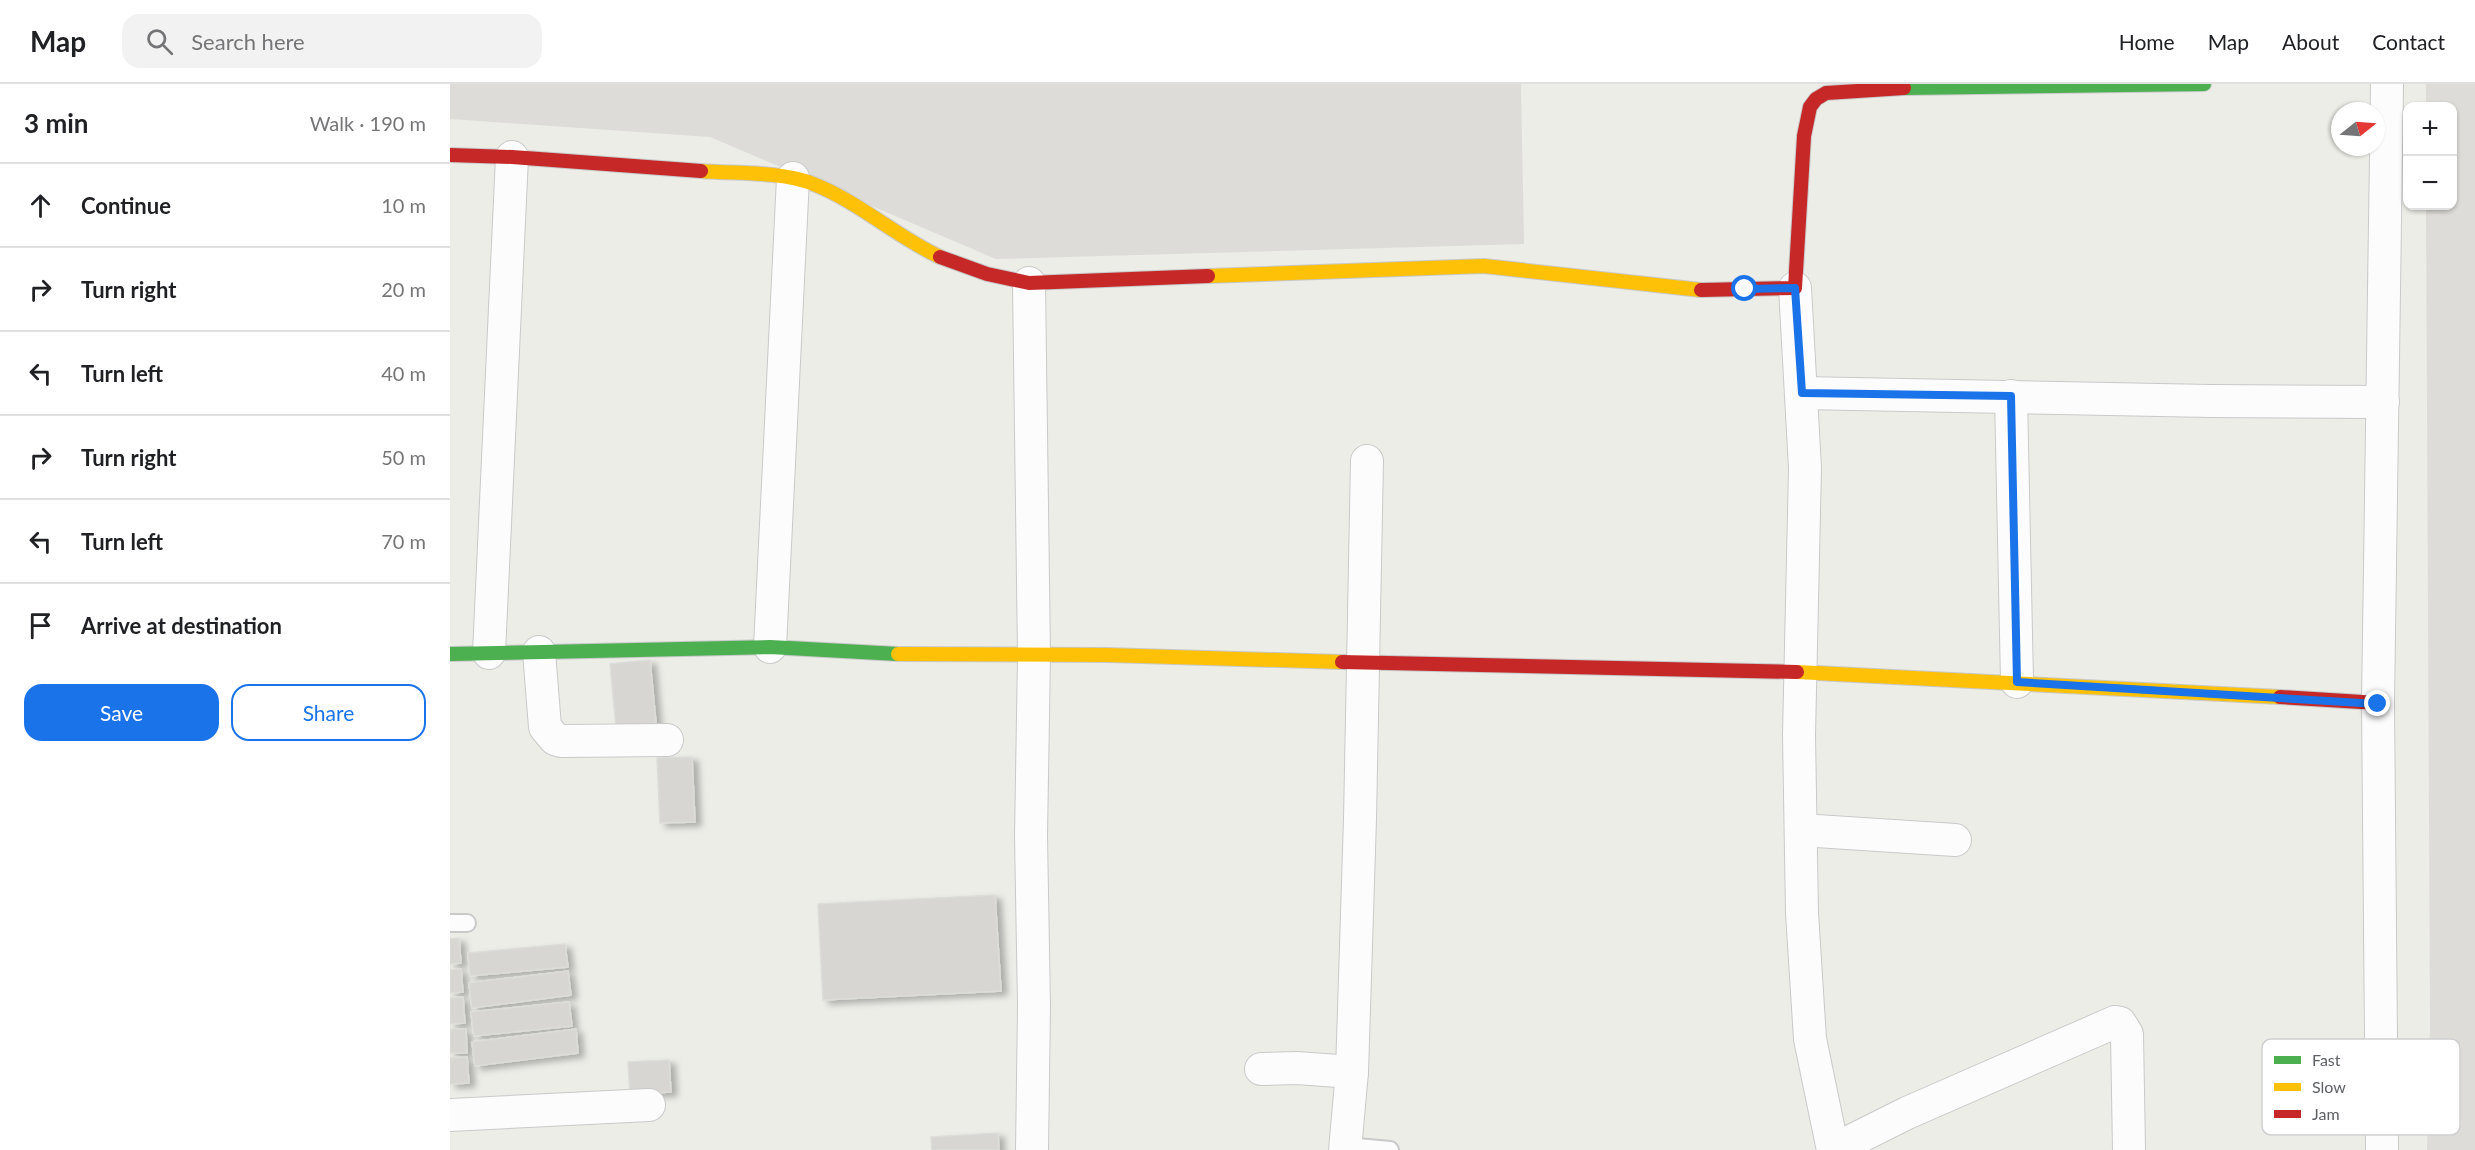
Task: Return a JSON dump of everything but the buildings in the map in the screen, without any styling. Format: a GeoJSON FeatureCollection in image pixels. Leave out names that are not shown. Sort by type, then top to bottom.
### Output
{"type":"FeatureCollection","features":[{"type":"Feature","properties":{"kind":"street"},"geometry":{"type":"LineString","coordinates":[[2129,1150],[2127,1034],[2120,1023],[2115,1022],[1907,1113],[1833,1150],[1810,1039],[1802,913],[1799,672],[1805,468],[1795,288],[1804,136],[1810,107],[1816,99],[1826,93],[1848,90],[2204,84]]}},
{"type":"Feature","properties":{"kind":"street"},"geometry":{"type":"LineString","coordinates":[[2381,1039],[2378,704],[2387,84]]}},
{"type":"Feature","properties":{"kind":"street"},"geometry":{"type":"LineString","coordinates":[[450,155],[512,157],[793,178],[825,188],[923,249],[948,261],[975,272],[1029,283],[1484,266],[1693,290],[1795,288]]}},
{"type":"Feature","properties":{"kind":"street"},"geometry":{"type":"LineString","coordinates":[[489,653],[512,157]]}},
{"type":"Feature","properties":{"kind":"street"},"geometry":{"type":"LineString","coordinates":[[770,647],[793,178]]}},
{"type":"Feature","properties":{"kind":"street"},"geometry":{"type":"LineString","coordinates":[[1029,283],[1034,656],[1031,836],[1034,1006],[1032,1150]]}},
{"type":"Feature","properties":{"kind":"street"},"geometry":{"type":"LineString","coordinates":[[1802,393],[2382,402]]}},
{"type":"Feature","properties":{"kind":"street"},"geometry":{"type":"LineString","coordinates":[[2011,396],[2017,682]]}},
{"type":"Feature","properties":{"kind":"street"},"geometry":{"type":"LineString","coordinates":[[1345,1148],[1352,1072],[1364,663],[1367,461]]}},
{"type":"Feature","properties":{"kind":"street"},"geometry":{"type":"LineString","coordinates":[[450,654],[770,647],[899,654],[1107,655],[1799,672],[2017,682],[2378,704]]}},
{"type":"Feature","properties":{"kind":"street"},"geometry":{"type":"LineString","coordinates":[[539,652],[545,728],[555,739],[561,741],[667,740]]}},
{"type":"Feature","properties":{"kind":"street"},"geometry":{"type":"LineString","coordinates":[[1801,830],[1955,840]]}},
{"type":"Feature","properties":{"kind":"street"},"geometry":{"type":"LineString","coordinates":[[1261,1069],[1297,1068],[1352,1072]]}},
{"type":"Feature","properties":{"kind":"street"},"geometry":{"type":"LineString","coordinates":[[450,1115],[649,1105]]}},
{"type":"Feature","properties":{"kind":"street"},"geometry":{"type":"LineString","coordinates":[[2382,1135],[2382,1150]]}},
{"type":"Feature","properties":{"kind":"lane"},"geometry":{"type":"LineString","coordinates":[[1345,1148],[1390,1150]]}},
{"type":"Feature","properties":{"kind":"shaded area"},"geometry":{"type":"Polygon","coordinates":[[[450,84],[1521,84],[1524,244],[996,259],[710,137],[450,119],[450,84]]]}},
{"type":"Feature","properties":{"kind":"shaded area"},"geometry":{"type":"Polygon","coordinates":[[[2426,84],[2475,84],[2475,1150],[2427,1150],[2427,1135],[2460,1135],[2460,1039],[2430,1039],[2426,210],[2457,210],[2457,102],[2426,102],[2426,84]]]}},
{"type":"Feature","properties":{"kind":"traffic: fast"},"geometry":{"type":"LineString","coordinates":[[1904,88],[2204,84]]}},
{"type":"Feature","properties":{"kind":"traffic: fast"},"geometry":{"type":"LineString","coordinates":[[450,654],[770,647],[898,654]]}},
{"type":"Feature","properties":{"kind":"traffic: slow"},"geometry":{"type":"LineString","coordinates":[[701,171],[785,176],[811,183],[845,199],[923,249],[940,257]]}},
{"type":"Feature","properties":{"kind":"traffic: slow"},"geometry":{"type":"LineString","coordinates":[[1208,276],[1484,266],[1701,290]]}},
{"type":"Feature","properties":{"kind":"traffic: slow"},"geometry":{"type":"LineString","coordinates":[[898,654],[1107,655],[1342,662]]}},
{"type":"Feature","properties":{"kind":"traffic: slow"},"geometry":{"type":"LineString","coordinates":[[1797,672],[2280,697]]}},
{"type":"Feature","properties":{"kind":"traffic: jam"},"geometry":{"type":"LineString","coordinates":[[1701,290],[1795,288],[1804,136],[1810,107],[1816,99],[1826,93],[1904,88]]}},
{"type":"Feature","properties":{"kind":"traffic: jam"},"geometry":{"type":"LineString","coordinates":[[450,155],[512,157],[701,171]]}},
{"type":"Feature","properties":{"kind":"traffic: jam"},"geometry":{"type":"LineString","coordinates":[[940,257],[987,274],[1029,283],[1208,276]]}},
{"type":"Feature","properties":{"kind":"traffic: jam"},"geometry":{"type":"LineString","coordinates":[[1342,662],[1797,672]]}},
{"type":"Feature","properties":{"kind":"traffic: jam"},"geometry":{"type":"LineString","coordinates":[[2280,697],[2378,703]]}},
{"type":"Feature","properties":{"kind":"route"},"geometry":{"type":"LineString","coordinates":[[1745,289],[1795,288],[1802,393],[2011,396],[2017,682],[2378,704]]}}]}
